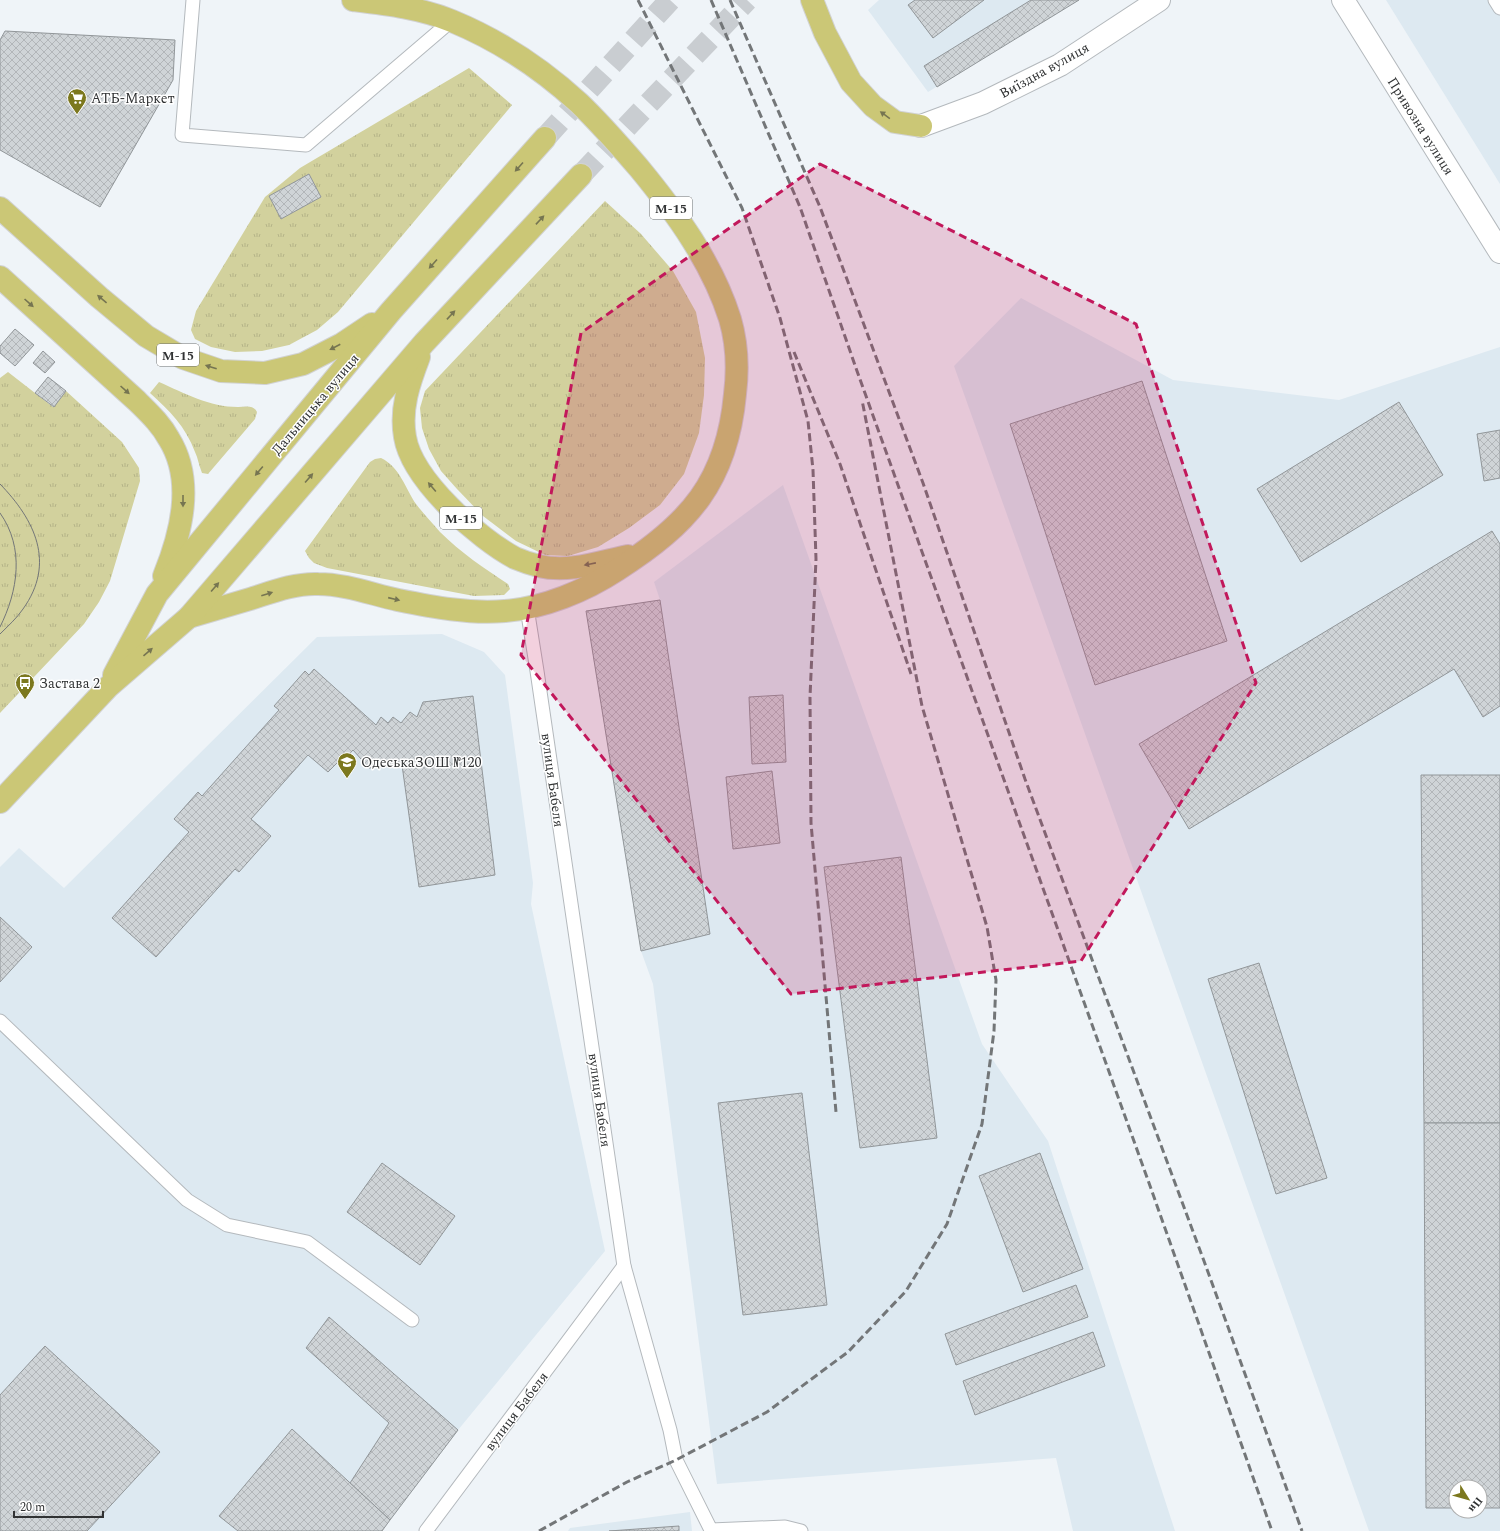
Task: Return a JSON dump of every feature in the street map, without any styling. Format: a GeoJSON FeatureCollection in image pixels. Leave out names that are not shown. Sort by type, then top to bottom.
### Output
{"type":"FeatureCollection","features":[{"type":"Feature","properties":{"kind":"main road","name":"М-15"},"geometry":{"type":"LineString","coordinates":[[353,0],[389,2],[451,21],[502,46],[544,73],[580,104],[618,144],[667,202],[695,244],[716,284],[730,320],[736,352],[737,384],[733,418],[725,449],[714,476],[696,504],[665,536],[641,553],[566,569],[539,566],[516,559],[494,545],[470,526],[447,504],[429,484],[414,461],[405,438],[403,414],[410,381],[424,344]]}},
{"type":"Feature","properties":{"kind":"main road"},"geometry":{"type":"LineString","coordinates":[[812,0],[825,33],[851,82],[872,106],[895,122],[921,126]]}},
{"type":"Feature","properties":{"kind":"main road","name":"Дальницька вулиця"},"geometry":{"type":"LineString","coordinates":[[108,687],[157,594],[391,311],[545,138]]}},
{"type":"Feature","properties":{"kind":"main road","name":"Дальницька вулиця"},"geometry":{"type":"LineString","coordinates":[[0,802],[108,687],[189,617],[424,344],[581,176]]}},
{"type":"Feature","properties":{"kind":"main road","name":"М-15"},"geometry":{"type":"LineString","coordinates":[[0,208],[99,297],[146,336],[183,358],[221,371],[265,373],[303,364],[342,344],[391,311]]}},
{"type":"Feature","properties":{"kind":"main road"},"geometry":{"type":"LineString","coordinates":[[0,277],[137,401],[158,422],[170,440],[179,460],[183,480],[183,508],[175,550],[157,594]]}},
{"type":"Feature","properties":{"kind":"main road"},"geometry":{"type":"LineString","coordinates":[[189,617],[283,589],[316,584],[348,587],[394,599],[442,608],[478,611],[504,611],[527,608],[557,599],[591,586],[641,553]]}},
{"type":"Feature","properties":{"kind":"street","name":"Виїздна вулиця"},"geometry":{"type":"LineString","coordinates":[[921,126],[983,103],[1054,68],[1159,0]]}},
{"type":"Feature","properties":{"kind":"street","name":"Привозна вулиця"},"geometry":{"type":"LineString","coordinates":[[1343,0],[1500,252]]}},
{"type":"Feature","properties":{"kind":"lane"},"geometry":{"type":"LineString","coordinates":[[193,0],[182,135],[190,136],[306,145],[451,21]]}},
{"type":"Feature","properties":{"kind":"lane"},"geometry":{"type":"LineString","coordinates":[[1495,0],[1500,8]]}},
{"type":"Feature","properties":{"kind":"lane","name":"вулиця Бабеля"},"geometry":{"type":"LineString","coordinates":[[426,1531],[624,1266],[527,608]]}},
{"type":"Feature","properties":{"kind":"lane"},"geometry":{"type":"LineString","coordinates":[[0,1021],[187,1200],[227,1225],[307,1242],[412,1320]]}},
{"type":"Feature","properties":{"kind":"lane"},"geometry":{"type":"LineString","coordinates":[[624,1266],[670,1430],[676,1460],[711,1530],[785,1526],[801,1531]]}},
{"type":"Feature","properties":{"kind":"highlighted area"},"geometry":{"type":"Polygon","coordinates":[[[820,164],[1136,324],[1256,683],[1081,961],[791,994],[521,655],[581,333],[820,164]]]}},
{"type":"Feature","properties":{"kind":"shaded area"},"geometry":{"type":"Polygon","coordinates":[[[879,0],[1079,0],[928,92],[868,10],[879,0]]]}},
{"type":"Feature","properties":{"kind":"shaded area"},"geometry":{"type":"Polygon","coordinates":[[[1386,0],[1500,0],[1500,184],[1386,0]]]}},
{"type":"Feature","properties":{"kind":"shaded area"},"geometry":{"type":"Polygon","coordinates":[[[1021,298],[1173,380],[1339,400],[1500,347],[1500,1531],[1369,1531],[954,366],[1021,298]]]}},
{"type":"Feature","properties":{"kind":"shaded area"},"geometry":{"type":"Polygon","coordinates":[[[783,485],[982,1044],[1048,1141],[1175,1531],[1073,1531],[1056,1458],[717,1484],[653,984],[641,951],[586,611],[660,600],[654,582],[783,485]]]}},
{"type":"Feature","properties":{"kind":"shaded area"},"geometry":{"type":"Polygon","coordinates":[[[442,634],[484,652],[505,675],[533,883],[531,904],[605,1251],[458,1430],[382,1531],[0,1531],[0,867],[19,848],[64,888],[317,637],[442,634]]]}},
{"type":"Feature","properties":{"kind":"shaded area"},"geometry":{"type":"Polygon","coordinates":[[[690,1512],[692,1531],[568,1531],[570,1528],[690,1512]]]}},
{"type":"Feature","properties":{"kind":"green space"},"geometry":{"type":"Polygon","coordinates":[[[469,68],[512,105],[338,312],[317,330],[289,345],[262,351],[235,352],[211,347],[195,339],[191,330],[196,311],[265,197],[300,168],[469,68]]]}},
{"type":"Feature","properties":{"kind":"green space"},"geometry":{"type":"Polygon","coordinates":[[[605,201],[641,234],[673,271],[696,312],[705,358],[704,395],[699,433],[684,474],[660,505],[629,528],[598,547],[568,556],[545,555],[516,541],[483,516],[441,471],[429,449],[422,428],[420,408],[425,391],[605,201]]]}},
{"type":"Feature","properties":{"kind":"green space"},"geometry":{"type":"Polygon","coordinates":[[[8,372],[53,407],[66,391],[122,442],[139,468],[140,481],[110,581],[99,602],[84,624],[0,713],[0,378],[8,372]]]}},
{"type":"Feature","properties":{"kind":"green space"},"geometry":{"type":"Polygon","coordinates":[[[159,382],[207,402],[217,405],[251,407],[257,412],[255,419],[208,474],[202,473],[191,443],[182,427],[164,406],[150,393],[159,382]]]}},
{"type":"Feature","properties":{"kind":"green space"},"geometry":{"type":"Polygon","coordinates":[[[381,458],[388,462],[398,472],[416,504],[440,532],[464,553],[508,584],[510,589],[504,595],[474,596],[327,568],[314,563],[309,558],[305,551],[370,462],[381,458]]]}},
{"type":"Feature","properties":{"kind":"building"},"geometry":{"type":"Polygon","coordinates":[[[915,0],[984,0],[933,38],[908,5],[915,0]]]}},
{"type":"Feature","properties":{"kind":"building"},"geometry":{"type":"Polygon","coordinates":[[[1031,0],[1079,0],[937,87],[924,66],[1031,0]]]}},
{"type":"Feature","properties":{"kind":"building","name":"АТБ-Маркет"},"geometry":{"type":"Polygon","coordinates":[[[5,31],[175,40],[173,80],[100,207],[0,150],[0,40],[5,31]]]}},
{"type":"Feature","properties":{"kind":"building"},"geometry":{"type":"Polygon","coordinates":[[[309,174],[321,197],[281,219],[269,196],[309,174]]]}},
{"type":"Feature","properties":{"kind":"building"},"geometry":{"type":"Polygon","coordinates":[[[15,329],[34,345],[15,366],[0,353],[0,346],[15,329]]]}},
{"type":"Feature","properties":{"kind":"building"},"geometry":{"type":"Polygon","coordinates":[[[43,351],[55,362],[45,373],[33,363],[43,351]]]}},
{"type":"Feature","properties":{"kind":"building"},"geometry":{"type":"Polygon","coordinates":[[[48,377],[66,391],[54,407],[35,393],[48,377]]]}},
{"type":"Feature","properties":{"kind":"building"},"geometry":{"type":"Polygon","coordinates":[[[1142,381],[1227,641],[1095,685],[1010,424],[1142,381]]]}},
{"type":"Feature","properties":{"kind":"building"},"geometry":{"type":"Polygon","coordinates":[[[1399,402],[1443,475],[1301,562],[1257,489],[1399,402]]]}},
{"type":"Feature","properties":{"kind":"building"},"geometry":{"type":"Polygon","coordinates":[[[1500,430],[1500,478],[1484,481],[1477,434],[1500,430]]]}},
{"type":"Feature","properties":{"kind":"building"},"geometry":{"type":"Polygon","coordinates":[[[1492,531],[1500,544],[1500,706],[1483,717],[1454,669],[1189,829],[1139,744],[1492,531]]]}},
{"type":"Feature","properties":{"kind":"building"},"geometry":{"type":"Polygon","coordinates":[[[660,600],[710,934],[641,951],[586,611],[660,600]]]}},
{"type":"Feature","properties":{"kind":"building"},"geometry":{"type":"Polygon","coordinates":[[[314,669],[376,725],[381,717],[388,723],[393,717],[401,723],[410,712],[417,717],[423,702],[473,696],[495,875],[419,887],[402,765],[369,768],[353,750],[340,764],[338,762],[328,772],[308,755],[251,819],[271,836],[239,872],[235,869],[156,957],[112,918],[189,832],[174,819],[198,792],[202,796],[279,710],[274,706],[305,671],[309,675],[314,669]]]}},
{"type":"Feature","properties":{"kind":"building"},"geometry":{"type":"Polygon","coordinates":[[[783,695],[786,762],[752,764],[749,697],[783,695]]]}},
{"type":"Feature","properties":{"kind":"building"},"geometry":{"type":"Polygon","coordinates":[[[772,771],[780,843],[733,849],[726,777],[772,771]]]}},
{"type":"Feature","properties":{"kind":"building"},"geometry":{"type":"Polygon","coordinates":[[[1421,775],[1500,775],[1500,1123],[1424,1123],[1421,775]]]}},
{"type":"Feature","properties":{"kind":"building"},"geometry":{"type":"Polygon","coordinates":[[[901,857],[937,1138],[860,1148],[824,867],[901,857]]]}},
{"type":"Feature","properties":{"kind":"building"},"geometry":{"type":"Polygon","coordinates":[[[0,917],[32,947],[0,982],[0,917]]]}},
{"type":"Feature","properties":{"kind":"building"},"geometry":{"type":"Polygon","coordinates":[[[1259,963],[1327,1178],[1276,1194],[1208,979],[1259,963]]]}},
{"type":"Feature","properties":{"kind":"building"},"geometry":{"type":"Polygon","coordinates":[[[802,1093],[827,1305],[743,1315],[718,1103],[802,1093]]]}},
{"type":"Feature","properties":{"kind":"building"},"geometry":{"type":"Polygon","coordinates":[[[1424,1123],[1500,1123],[1500,1508],[1488,1508],[1488,1479],[1448,1479],[1448,1508],[1426,1508],[1424,1123]]]}},
{"type":"Feature","properties":{"kind":"building"},"geometry":{"type":"Polygon","coordinates":[[[1040,1153],[1083,1269],[1023,1292],[979,1176],[1040,1153]]]}},
{"type":"Feature","properties":{"kind":"building"},"geometry":{"type":"Polygon","coordinates":[[[382,1163],[455,1216],[420,1265],[347,1212],[382,1163]]]}},
{"type":"Feature","properties":{"kind":"building"},"geometry":{"type":"Polygon","coordinates":[[[1076,1285],[1088,1317],[956,1365],[945,1334],[1076,1285]]]}},
{"type":"Feature","properties":{"kind":"building"},"geometry":{"type":"Polygon","coordinates":[[[329,1317],[458,1430],[390,1520],[350,1483],[389,1423],[306,1348],[329,1317]]]}},
{"type":"Feature","properties":{"kind":"building"},"geometry":{"type":"Polygon","coordinates":[[[1093,1332],[1105,1366],[975,1415],[963,1381],[1093,1332]]]}},
{"type":"Feature","properties":{"kind":"building"},"geometry":{"type":"Polygon","coordinates":[[[45,1346],[160,1452],[87,1531],[0,1531],[0,1395],[45,1346]]]}},
{"type":"Feature","properties":{"kind":"building"},"geometry":{"type":"Polygon","coordinates":[[[292,1429],[390,1520],[382,1531],[238,1531],[219,1516],[292,1429]]]}},
{"type":"Feature","properties":{"kind":"building"},"geometry":{"type":"Polygon","coordinates":[[[679,1526],[679,1531],[609,1531],[679,1526]]]}},
{"type":"Feature","properties":{"kind":"tunnel"},"geometry":{"type":"LineString","coordinates":[[545,138],[670,0]]}},
{"type":"Feature","properties":{"kind":"tunnel"},"geometry":{"type":"LineString","coordinates":[[581,175],[747,0]]}},
{"type":"Feature","properties":{"kind":"tram line"},"geometry":{"type":"LineString","coordinates":[[0,484],[23,512],[31,527],[37,543],[39,559],[38,575],[33,592],[21,612],[0,634]]}},
{"type":"Feature","properties":{"kind":"tram line"},"geometry":{"type":"LineString","coordinates":[[0,513],[8,526],[16,555],[15,584],[0,627]]}},
{"type":"Feature","properties":{"kind":"railway"},"geometry":{"type":"LineString","coordinates":[[638,0],[742,208],[780,318],[808,421],[813,470],[816,559],[810,697],[811,823],[836,1112]]}},
{"type":"Feature","properties":{"kind":"railway"},"geometry":{"type":"LineString","coordinates":[[711,0],[800,207],[857,371],[1149,1183],[1272,1531]]}},
{"type":"Feature","properties":{"kind":"railway"},"geometry":{"type":"LineString","coordinates":[[730,0],[820,207],[923,483],[1025,779],[1204,1261],[1302,1531]]}},
{"type":"Feature","properties":{"kind":"railway"},"geometry":{"type":"LineString","coordinates":[[794,352],[840,464],[911,674]]}},
{"type":"Feature","properties":{"kind":"railway"},"geometry":{"type":"LineString","coordinates":[[539,1531],[627,1482],[676,1460],[767,1412],[848,1352],[906,1291],[947,1224],[982,1124],[994,1031],[996,980],[987,927],[922,706],[862,400]]}},
{"type":"Feature","properties":{"kind":"place","name":"АТБ-Маркет"},"geometry":{"type":"Point","coordinates":[77,115]}},
{"type":"Feature","properties":{"kind":"place","name":"Застава 2"},"geometry":{"type":"Point","coordinates":[25,700]}},
{"type":"Feature","properties":{"kind":"place","name":"ОдеськаЗОШ №120"},"geometry":{"type":"Point","coordinates":[347,779]}}]}
